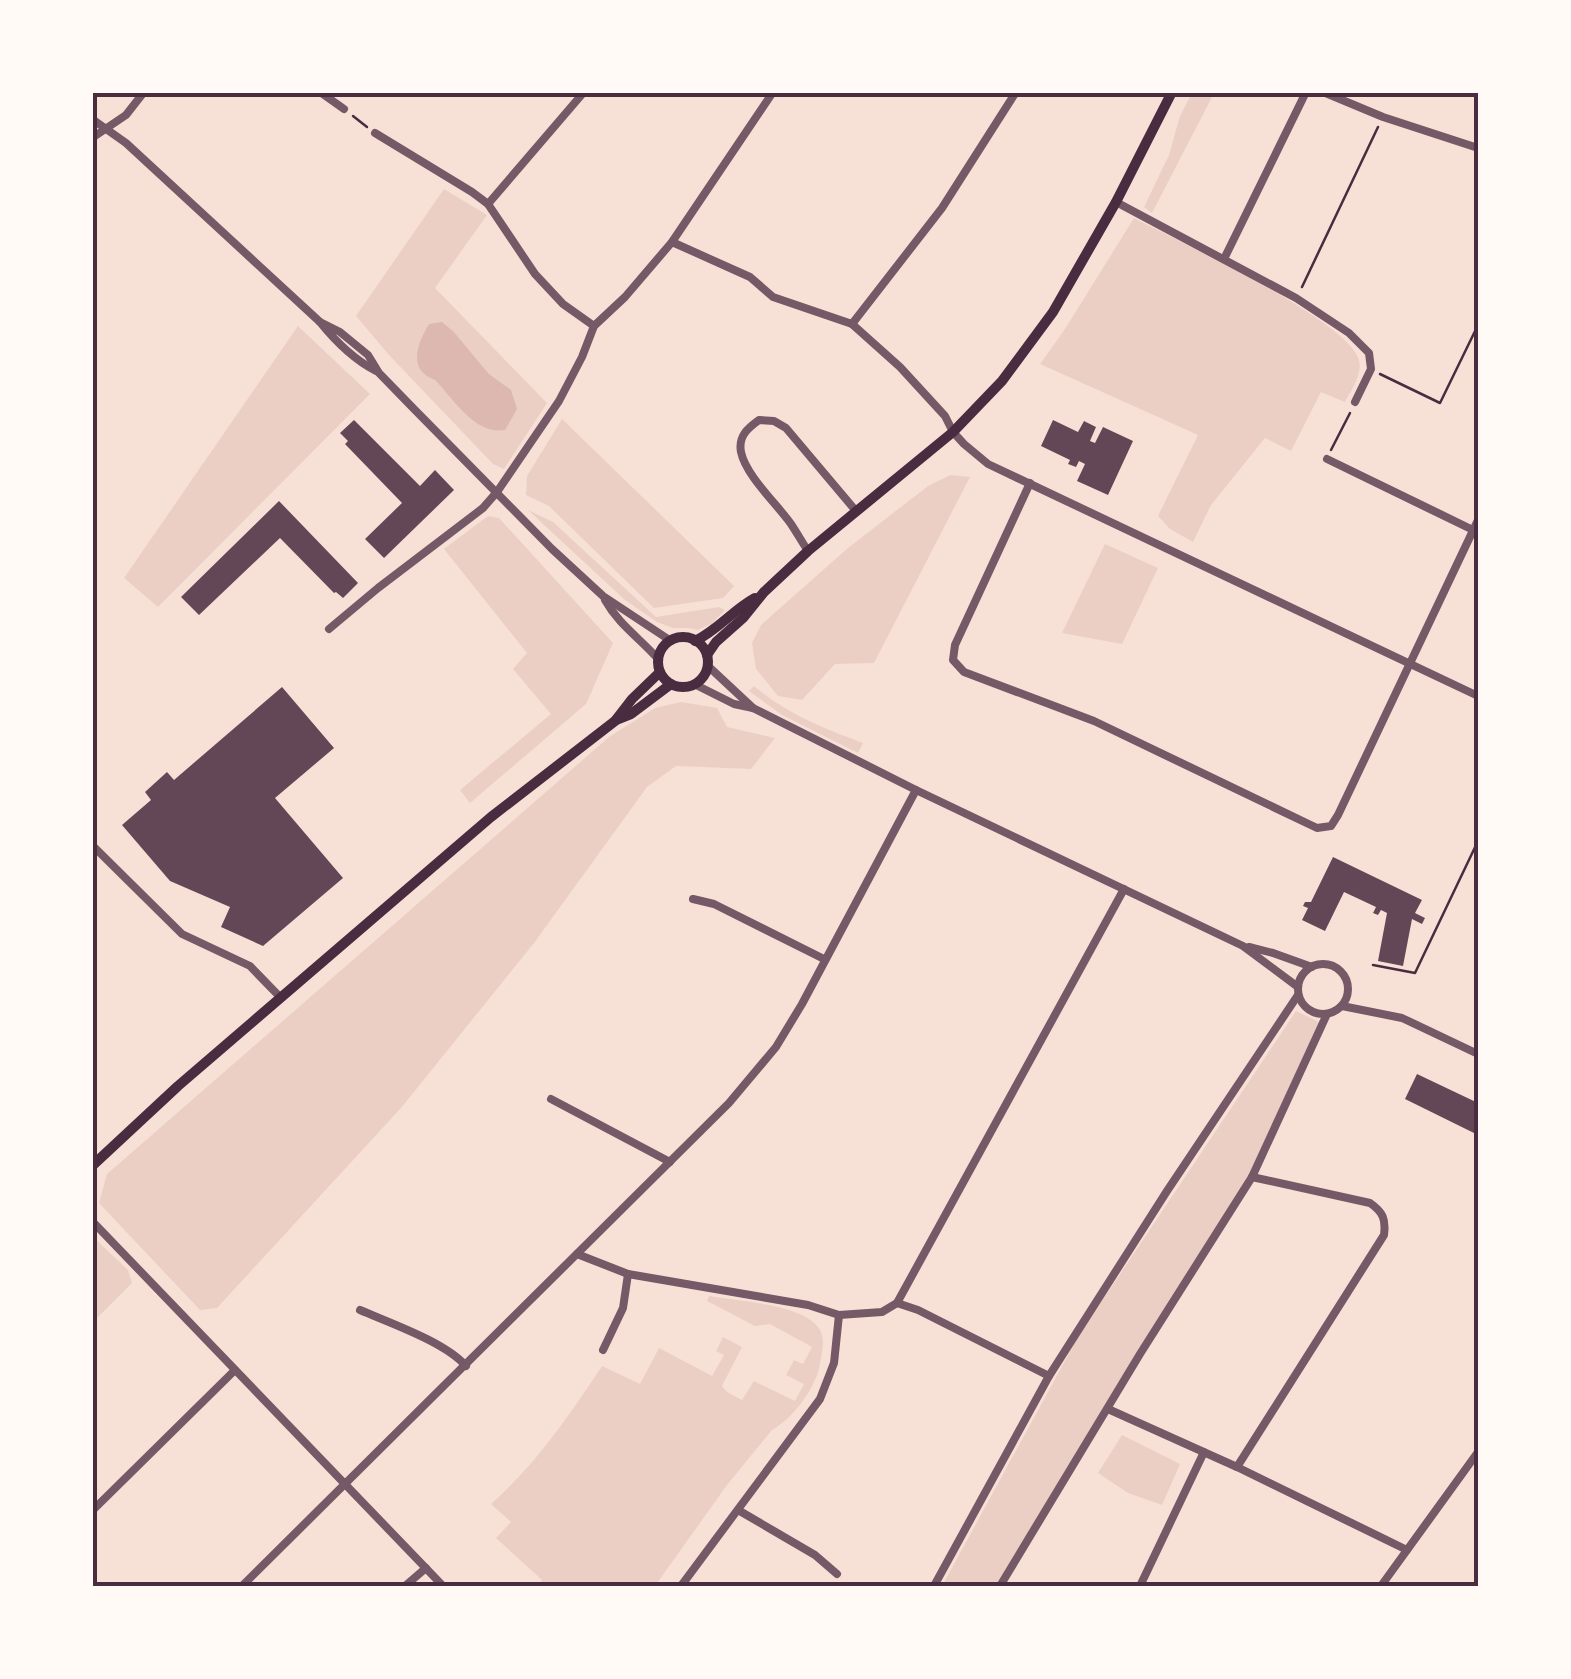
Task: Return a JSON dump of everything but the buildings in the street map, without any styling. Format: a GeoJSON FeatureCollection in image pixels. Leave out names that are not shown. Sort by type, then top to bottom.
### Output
{"type":"FeatureCollection","features":[{"type":"Feature","properties":{"kind":"main road"},"geometry":{"type":"LineString","coordinates":[[659,666],[670,684],[694,684],[700,680],[716,642],[764,592],[953,432],[1002,381],[1052,312],[1116,202],[1172,92]]}},
{"type":"Feature","properties":{"kind":"main road"},"geometry":{"type":"LineString","coordinates":[[696,641],[708,635],[736,608],[764,592]]}},
{"type":"Feature","properties":{"kind":"main road"},"geometry":{"type":"LineString","coordinates":[[92,1166],[178,1086],[492,817],[615,721],[659,666],[660,652],[672,640],[696,641],[707,660]]}},
{"type":"Feature","properties":{"kind":"main road"},"geometry":{"type":"LineString","coordinates":[[615,721],[631,714],[670,684]]}},
{"type":"Feature","properties":{"kind":"street"},"geometry":{"type":"LineString","coordinates":[[92,138],[126,115],[144,92]]}},
{"type":"Feature","properties":{"kind":"street"},"geometry":{"type":"LineString","coordinates":[[320,92],[344,109]]}},
{"type":"Feature","properties":{"kind":"street"},"geometry":{"type":"LineString","coordinates":[[488,204],[584,92]]}},
{"type":"Feature","properties":{"kind":"street"},"geometry":{"type":"LineString","coordinates":[[328,629],[483,508],[497,492],[559,401],[594,326],[625,298],[672,242],[774,92]]}},
{"type":"Feature","properties":{"kind":"street"},"geometry":{"type":"LineString","coordinates":[[852,324],[942,208],[1016,92]]}},
{"type":"Feature","properties":{"kind":"street"},"geometry":{"type":"LineString","coordinates":[[1224,259],[1306,92]]}},
{"type":"Feature","properties":{"kind":"street"},"geometry":{"type":"LineString","coordinates":[[1323,92],[1383,117],[1478,148]]}},
{"type":"Feature","properties":{"kind":"street"},"geometry":{"type":"LineString","coordinates":[[92,119],[126,143],[320,322],[340,332],[368,355],[379,373],[603,596],[672,640]]}},
{"type":"Feature","properties":{"kind":"street"},"geometry":{"type":"LineString","coordinates":[[374,133],[488,204],[535,274],[562,304],[594,326]]}},
{"type":"Feature","properties":{"kind":"street"},"geometry":{"type":"LineString","coordinates":[[1116,202],[1296,298],[1349,333],[1369,353],[1371,370],[1354,402]]}},
{"type":"Feature","properties":{"kind":"street"},"geometry":{"type":"LineString","coordinates":[[672,242],[750,277],[773,296],[852,324],[925,394],[945,416],[953,432],[988,464],[1478,696]]}},
{"type":"Feature","properties":{"kind":"street"},"geometry":{"type":"LineString","coordinates":[[808,551],[741,454],[741,440],[747,428],[760,420],[774,421],[786,428],[856,511]]}},
{"type":"Feature","properties":{"kind":"street"},"geometry":{"type":"LineString","coordinates":[[1327,458],[1473,530]]}},
{"type":"Feature","properties":{"kind":"street"},"geometry":{"type":"LineString","coordinates":[[1030,483],[956,645],[954,660],[964,672],[1094,722],[1318,828],[1331,826],[1478,520]]}},
{"type":"Feature","properties":{"kind":"street"},"geometry":{"type":"LineString","coordinates":[[603,596],[614,617],[647,646],[659,666]]}},
{"type":"Feature","properties":{"kind":"street"},"geometry":{"type":"LineString","coordinates":[[707,660],[753,708]]}},
{"type":"Feature","properties":{"kind":"street"},"geometry":{"type":"LineString","coordinates":[[694,684],[734,704],[753,708],[1243,946],[1312,967]]}},
{"type":"Feature","properties":{"kind":"street"},"geometry":{"type":"LineString","coordinates":[[242,1586],[730,1103],[768,1059],[802,1004],[916,790]]}},
{"type":"Feature","properties":{"kind":"street"},"geometry":{"type":"LineString","coordinates":[[92,845],[182,934],[250,966],[281,998]]}},
{"type":"Feature","properties":{"kind":"street"},"geometry":{"type":"LineString","coordinates":[[578,1254],[628,1274],[808,1304],[838,1315],[882,1312],[896,1302],[1124,888]]}},
{"type":"Feature","properties":{"kind":"street"},"geometry":{"type":"LineString","coordinates":[[693,899],[714,904],[824,959]]}},
{"type":"Feature","properties":{"kind":"street"},"geometry":{"type":"LineString","coordinates":[[934,1586],[1049,1376],[1298,991],[1305,972],[1328,964],[1342,973],[1347,998],[1342,1006],[1327,1014],[1309,1010],[1302,1004],[1298,991],[1243,946]]}},
{"type":"Feature","properties":{"kind":"street"},"geometry":{"type":"LineString","coordinates":[[1342,1006],[1402,1018],[1478,1054]]}},
{"type":"Feature","properties":{"kind":"street"},"geometry":{"type":"LineString","coordinates":[[1000,1586],[1252,1178],[1327,1014]]}},
{"type":"Feature","properties":{"kind":"street"},"geometry":{"type":"LineString","coordinates":[[551,1098],[670,1162]]}},
{"type":"Feature","properties":{"kind":"street"},"geometry":{"type":"LineString","coordinates":[[1237,1467],[1384,1234],[1386,1223],[1382,1212],[1370,1203],[1252,1178]]}},
{"type":"Feature","properties":{"kind":"street"},"geometry":{"type":"LineString","coordinates":[[92,1221],[443,1586]]}},
{"type":"Feature","properties":{"kind":"street"},"geometry":{"type":"LineString","coordinates":[[603,1350],[623,1308],[628,1274]]}},
{"type":"Feature","properties":{"kind":"street"},"geometry":{"type":"LineString","coordinates":[[896,1302],[1049,1376]]}},
{"type":"Feature","properties":{"kind":"street"},"geometry":{"type":"LineString","coordinates":[[360,1310],[436,1344],[466,1366]]}},
{"type":"Feature","properties":{"kind":"street"},"geometry":{"type":"LineString","coordinates":[[681,1586],[820,1399],[834,1363],[838,1315]]}},
{"type":"Feature","properties":{"kind":"street"},"geometry":{"type":"LineString","coordinates":[[92,1511],[235,1370]]}},
{"type":"Feature","properties":{"kind":"street"},"geometry":{"type":"LineString","coordinates":[[1108,1408],[1407,1550]]}},
{"type":"Feature","properties":{"kind":"street"},"geometry":{"type":"LineString","coordinates":[[1140,1586],[1204,1452]]}},
{"type":"Feature","properties":{"kind":"street"},"geometry":{"type":"LineString","coordinates":[[1381,1586],[1478,1452]]}},
{"type":"Feature","properties":{"kind":"street"},"geometry":{"type":"LineString","coordinates":[[738,1510],[815,1555],[837,1574]]}},
{"type":"Feature","properties":{"kind":"street"},"geometry":{"type":"LineString","coordinates":[[405,1586],[426,1568]]}},
{"type":"Feature","properties":{"kind":"path"},"geometry":{"type":"LineString","coordinates":[[344,109],[374,133]]}},
{"type":"Feature","properties":{"kind":"path"},"geometry":{"type":"LineString","coordinates":[[1296,298],[1383,117]]}},
{"type":"Feature","properties":{"kind":"path"},"geometry":{"type":"LineString","coordinates":[[1371,370],[1440,403],[1478,325]]}},
{"type":"Feature","properties":{"kind":"path"},"geometry":{"type":"LineString","coordinates":[[1327,458],[1354,402]]}},
{"type":"Feature","properties":{"kind":"path"},"geometry":{"type":"LineString","coordinates":[[1374,965],[1415,974],[1478,842]]}},
{"type":"Feature","properties":{"kind":"shaded area"},"geometry":{"type":"Polygon","coordinates":[[[1192,93],[1214,93],[1152,213],[1144,207],[1192,93]]]}},
{"type":"Feature","properties":{"kind":"shaded area"},"geometry":{"type":"Polygon","coordinates":[[[444,189],[487,215],[435,288],[547,403],[504,469],[493,464],[356,316],[444,189]],[[454,332],[435,380],[475,422],[484,428],[505,430],[510,390],[489,374],[454,332]]]}},
{"type":"Feature","properties":{"kind":"shaded area"},"geometry":{"type":"Polygon","coordinates":[[[1134,218],[1294,303],[1348,343],[1360,365],[1345,402],[1321,392],[1291,451],[1265,438],[1211,505],[1193,542],[1170,529],[1158,516],[1198,435],[1040,364],[1134,218]]]}},
{"type":"Feature","properties":{"kind":"shaded area"},"geometry":{"type":"Polygon","coordinates":[[[442,322],[489,374],[511,390],[517,409],[505,430],[484,428],[475,422],[421,370],[417,356],[421,340],[429,324],[442,322]]]}},
{"type":"Feature","properties":{"kind":"shaded area"},"geometry":{"type":"Polygon","coordinates":[[[298,326],[370,394],[158,607],[124,578],[298,326]]]}},
{"type":"Feature","properties":{"kind":"shaded area"},"geometry":{"type":"Polygon","coordinates":[[[562,419],[734,586],[723,598],[654,608],[549,506],[526,495],[527,476],[562,419]]]}},
{"type":"Feature","properties":{"kind":"shaded area"},"geometry":{"type":"Polygon","coordinates":[[[950,475],[970,477],[874,663],[835,664],[802,700],[778,696],[756,669],[752,643],[761,625],[848,548],[928,486],[950,475]]]}},
{"type":"Feature","properties":{"kind":"shaded area"},"geometry":{"type":"Polygon","coordinates":[[[528,510],[553,522],[656,617],[719,607],[725,610],[698,630],[657,622],[625,600],[528,510]]]}},
{"type":"Feature","properties":{"kind":"shaded area"},"geometry":{"type":"Polygon","coordinates":[[[488,516],[499,518],[613,643],[586,704],[470,803],[460,790],[551,714],[513,669],[527,653],[444,549],[488,516]]]}},
{"type":"Feature","properties":{"kind":"shaded area"},"geometry":{"type":"Polygon","coordinates":[[[1105,544],[1158,568],[1122,644],[1062,633],[1105,544]]]}},
{"type":"Feature","properties":{"kind":"shaded area"},"geometry":{"type":"Polygon","coordinates":[[[754,686],[792,712],[863,743],[858,753],[782,715],[749,691],[754,686]]]}},
{"type":"Feature","properties":{"kind":"shaded area"},"geometry":{"type":"Polygon","coordinates":[[[681,702],[717,708],[727,727],[775,738],[751,769],[676,766],[647,787],[534,943],[401,1108],[217,1308],[200,1310],[99,1203],[107,1174],[609,737],[655,708],[681,702]]]}},
{"type":"Feature","properties":{"kind":"shaded area"},"geometry":{"type":"Polygon","coordinates":[[[1296,1011],[1319,1022],[1251,1170],[995,1586],[942,1586],[1078,1337],[1296,1011]]]}},
{"type":"Feature","properties":{"kind":"shaded area"},"geometry":{"type":"Polygon","coordinates":[[[93,1237],[128,1270],[132,1283],[93,1322],[93,1237]]]}},
{"type":"Feature","properties":{"kind":"shaded area"},"geometry":{"type":"Polygon","coordinates":[[[709,1296],[770,1305],[812,1321],[822,1334],[822,1349],[819,1369],[807,1395],[727,1485],[655,1586],[537,1586],[542,1580],[496,1538],[511,1522],[491,1504],[537,1456],[602,1366],[640,1384],[659,1348],[712,1376],[724,1355],[716,1351],[723,1337],[742,1347],[722,1386],[727,1392],[742,1400],[754,1381],[795,1401],[804,1384],[786,1375],[794,1360],[803,1364],[812,1347],[770,1324],[755,1326],[707,1301],[709,1296]]]}},
{"type":"Feature","properties":{"kind":"shaded area"},"geometry":{"type":"Polygon","coordinates":[[[1122,1435],[1180,1464],[1162,1505],[1128,1493],[1098,1473],[1122,1435]]]}}]}
